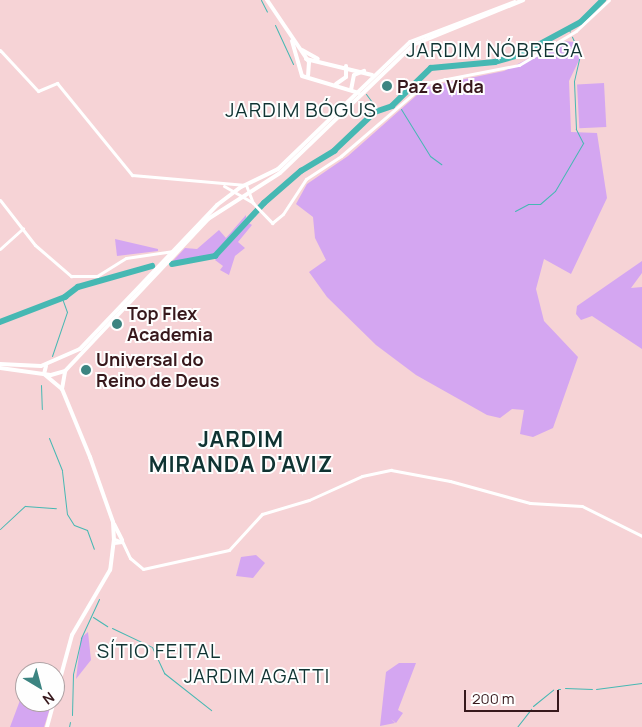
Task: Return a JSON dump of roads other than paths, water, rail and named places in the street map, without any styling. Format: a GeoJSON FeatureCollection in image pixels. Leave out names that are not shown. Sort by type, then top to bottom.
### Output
{"type":"FeatureCollection","features":[{"type":"Feature","properties":{"kind":"main road"},"geometry":{"type":"LineString","coordinates":[[267,0],[292,41],[300,62],[302,76],[308,75],[359,93]]}},
{"type":"Feature","properties":{"kind":"main road"},"geometry":{"type":"LineString","coordinates":[[62,389],[67,370],[208,219],[240,196],[280,173],[359,93],[372,75],[420,35],[519,0]]}},
{"type":"Feature","properties":{"kind":"main road"},"geometry":{"type":"LineString","coordinates":[[0,364],[48,364],[62,359],[84,346],[162,262],[234,192],[278,169],[359,93],[421,39],[523,0]]}},
{"type":"Feature","properties":{"kind":"main road"},"geometry":{"type":"LineString","coordinates":[[292,41],[307,59],[308,75]]}},
{"type":"Feature","properties":{"kind":"main road"},"geometry":{"type":"LineString","coordinates":[[297,46],[322,61]]}},
{"type":"Feature","properties":{"kind":"main road"},"geometry":{"type":"LineString","coordinates":[[300,62],[307,59],[322,61],[364,71],[372,75]]}},
{"type":"Feature","properties":{"kind":"main road"},"geometry":{"type":"LineString","coordinates":[[336,84],[346,77],[346,66]]}},
{"type":"Feature","properties":{"kind":"main road"},"geometry":{"type":"LineString","coordinates":[[351,90],[352,79],[364,71]]}},
{"type":"Feature","properties":{"kind":"main road"},"geometry":{"type":"LineString","coordinates":[[367,87],[372,75]]}},
{"type":"Feature","properties":{"kind":"main road"},"geometry":{"type":"LineString","coordinates":[[62,359],[67,370]]}},
{"type":"Feature","properties":{"kind":"main road"},"geometry":{"type":"LineString","coordinates":[[48,364],[43,371],[62,389],[122,542]]}},
{"type":"Feature","properties":{"kind":"main road"},"geometry":{"type":"LineString","coordinates":[[0,368],[46,375],[67,370]]}},
{"type":"Feature","properties":{"kind":"main road"},"geometry":{"type":"LineString","coordinates":[[47,727],[72,636],[110,570],[114,541],[113,522]]}},
{"type":"Feature","properties":{"kind":"street"},"geometry":{"type":"LineString","coordinates":[[224,186],[253,203],[272,223],[284,214],[306,179],[342,156],[426,84],[510,68],[572,34],[609,0]]}},
{"type":"Feature","properties":{"kind":"street"},"geometry":{"type":"LineString","coordinates":[[0,50],[38,91],[57,83],[132,175],[224,186],[245,185],[250,190],[253,203]]}},
{"type":"Feature","properties":{"kind":"street"},"geometry":{"type":"LineString","coordinates":[[0,200],[49,259],[74,277],[101,275],[126,258],[173,251]]}},
{"type":"Feature","properties":{"kind":"street"},"geometry":{"type":"LineString","coordinates":[[0,249],[23,228]]}},
{"type":"Feature","properties":{"kind":"street"},"geometry":{"type":"LineString","coordinates":[[154,254],[162,262]]}},
{"type":"Feature","properties":{"kind":"street"},"geometry":{"type":"LineString","coordinates":[[122,542],[143,569],[213,551],[228,550],[262,514],[326,492],[362,476],[390,470],[450,481],[530,503],[578,505],[642,536]]}},
{"type":"Feature","properties":{"kind":"street"},"geometry":{"type":"LineString","coordinates":[[114,541],[122,542]]}},
{"type":"Feature","properties":{"kind":"street"},"geometry":{"type":"LineString","coordinates":[[114,541],[122,542]]}},
{"type":"Feature","properties":{"kind":"waterway"},"geometry":{"type":"LineString","coordinates":[[261,0],[267,12]]}},
{"type":"Feature","properties":{"kind":"waterway"},"geometry":{"type":"LineString","coordinates":[[172,264],[215,256],[264,203],[301,171],[334,151],[375,112],[392,106],[431,68],[495,62],[520,55],[581,22],[603,0]]}},
{"type":"Feature","properties":{"kind":"waterway"},"geometry":{"type":"LineString","coordinates":[[275,25],[293,64]]}},
{"type":"Feature","properties":{"kind":"waterway"},"geometry":{"type":"LineString","coordinates":[[568,28],[570,32]]}},
{"type":"Feature","properties":{"kind":"waterway"},"geometry":{"type":"LineString","coordinates":[[515,211],[528,204],[540,204],[555,191],[583,143],[576,129],[574,81],[580,54],[572,37]]}},
{"type":"Feature","properties":{"kind":"waterway"},"geometry":{"type":"LineString","coordinates":[[366,94],[378,110]]}},
{"type":"Feature","properties":{"kind":"waterway"},"geometry":{"type":"LineString","coordinates":[[401,109],[430,156],[441,164]]}},
{"type":"Feature","properties":{"kind":"waterway"},"geometry":{"type":"LineString","coordinates":[[0,322],[65,297],[78,287],[152,266]]}},
{"type":"Feature","properties":{"kind":"waterway"},"geometry":{"type":"LineString","coordinates":[[52,356],[67,312],[62,298]]}},
{"type":"Feature","properties":{"kind":"waterway"},"geometry":{"type":"LineString","coordinates":[[41,385],[42,409]]}},
{"type":"Feature","properties":{"kind":"waterway"},"geometry":{"type":"LineString","coordinates":[[49,438],[62,471],[67,514],[74,525],[87,530],[94,549]]}},
{"type":"Feature","properties":{"kind":"waterway"},"geometry":{"type":"LineString","coordinates":[[0,529],[25,506],[56,508]]}},
{"type":"Feature","properties":{"kind":"waterway"},"geometry":{"type":"LineString","coordinates":[[72,715],[73,674],[81,638],[99,599]]}},
{"type":"Feature","properties":{"kind":"waterway"},"geometry":{"type":"LineString","coordinates":[[93,617],[107,626]]}},
{"type":"Feature","properties":{"kind":"waterway"},"geometry":{"type":"LineString","coordinates":[[112,628],[152,647],[164,673],[211,710]]}},
{"type":"Feature","properties":{"kind":"waterway"},"geometry":{"type":"LineString","coordinates":[[596,689],[642,683]]}},
{"type":"Feature","properties":{"kind":"waterway"},"geometry":{"type":"LineString","coordinates":[[565,688],[592,689]]}},
{"type":"Feature","properties":{"kind":"waterway"},"geometry":{"type":"LineString","coordinates":[[533,706],[553,690]]}},
{"type":"Feature","properties":{"kind":"waterway"},"geometry":{"type":"LineString","coordinates":[[517,727],[531,709]]}},
{"type":"Feature","properties":{"kind":"waterway"},"geometry":{"type":"LineString","coordinates":[[69,727],[70,722]]}},
{"type":"Feature","properties":{"kind":"place","name":"Paz e Vida"},"geometry":{"type":"Point","coordinates":[387,86]}},
{"type":"Feature","properties":{"kind":"place","name":"Top Flex Academia"},"geometry":{"type":"Point","coordinates":[117,324]}},
{"type":"Feature","properties":{"kind":"place","name":"Universal do Reino de Deus"},"geometry":{"type":"Point","coordinates":[86,370]}},
{"type":"Feature","properties":{"kind":"district","name":"JARDIM NÓBREGA"},"geometry":{"type":"Point","coordinates":[495,49]}},
{"type":"Feature","properties":{"kind":"district","name":"JARDIM BÓGUS"},"geometry":{"type":"Point","coordinates":[301,109]}},
{"type":"Feature","properties":{"kind":"district","name":"JARDIM MIRANDA D'AVIZ"},"geometry":{"type":"Point","coordinates":[241,452]}},
{"type":"Feature","properties":{"kind":"district","name":"SÍTIO FEITAL"},"geometry":{"type":"Point","coordinates":[159,650]}},
{"type":"Feature","properties":{"kind":"district","name":"JARDIM AGATTI"},"geometry":{"type":"Point","coordinates":[257,677]}}]}
